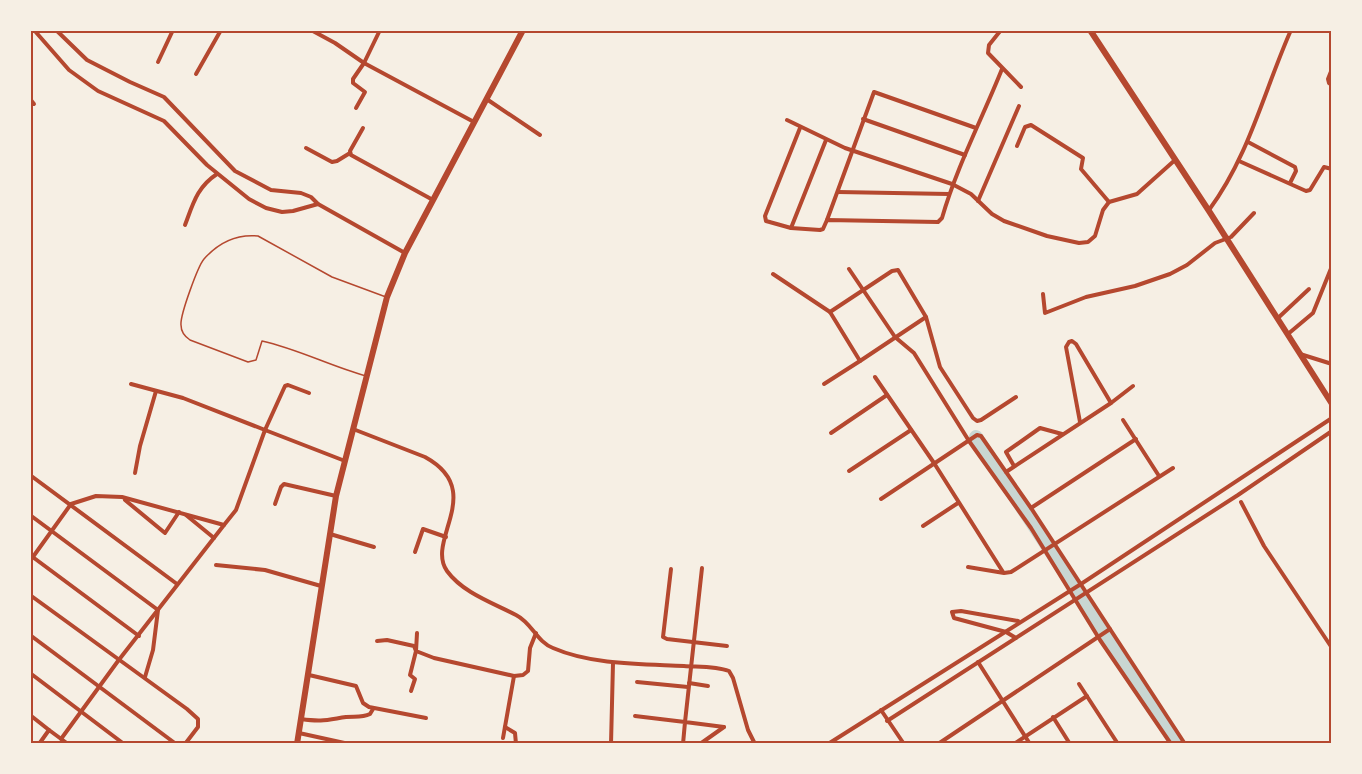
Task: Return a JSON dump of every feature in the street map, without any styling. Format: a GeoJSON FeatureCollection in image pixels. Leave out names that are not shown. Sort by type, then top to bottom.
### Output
{"type":"FeatureCollection","features":[{"type":"Feature","properties":{"kind":"main road"},"geometry":{"type":"LineString","coordinates":[[297,744],[336,496],[387,297],[405,253],[488,100],[523,30]]}},
{"type":"Feature","properties":{"kind":"main road"},"geometry":{"type":"LineString","coordinates":[[1090,30],[1332,404]]}},
{"type":"Feature","properties":{"kind":"street"},"geometry":{"type":"LineString","coordinates":[[33,30],[69,70],[98,91],[164,121],[217,174],[249,199],[266,208],[282,212],[318,204]]}},
{"type":"Feature","properties":{"kind":"street"},"geometry":{"type":"LineString","coordinates":[[56,30],[87,60],[164,96],[235,171],[271,190],[301,193],[311,197],[318,204],[405,253]]}},
{"type":"Feature","properties":{"kind":"street"},"geometry":{"type":"LineString","coordinates":[[158,62],[173,30]]}},
{"type":"Feature","properties":{"kind":"street"},"geometry":{"type":"LineString","coordinates":[[196,74],[222,30]]}},
{"type":"Feature","properties":{"kind":"street"},"geometry":{"type":"LineString","coordinates":[[311,30],[364,63],[475,123]]}},
{"type":"Feature","properties":{"kind":"street"},"geometry":{"type":"LineString","coordinates":[[356,108],[364,92],[352,81],[364,63],[380,30]]}},
{"type":"Feature","properties":{"kind":"street"},"geometry":{"type":"LineString","coordinates":[[1001,30],[988,52],[1021,87]]}},
{"type":"Feature","properties":{"kind":"street"},"geometry":{"type":"LineString","coordinates":[[1209,211],[1225,189],[1248,142],[1291,30]]}},
{"type":"Feature","properties":{"kind":"street"},"geometry":{"type":"LineString","coordinates":[[827,220],[934,224],[942,218],[952,184],[976,128],[986,111],[1002,69]]}},
{"type":"Feature","properties":{"kind":"street"},"geometry":{"type":"LineString","coordinates":[[1332,69],[1328,79],[1332,85]]}},
{"type":"Feature","properties":{"kind":"street"},"geometry":{"type":"LineString","coordinates":[[800,128],[765,216],[769,223],[791,228],[820,230],[823,229],[838,192],[874,92],[976,128]]}},
{"type":"Feature","properties":{"kind":"street"},"geometry":{"type":"LineString","coordinates":[[30,99],[34,104]]}},
{"type":"Feature","properties":{"kind":"street"},"geometry":{"type":"LineString","coordinates":[[488,100],[540,135]]}},
{"type":"Feature","properties":{"kind":"street"},"geometry":{"type":"LineString","coordinates":[[978,201],[1019,106]]}},
{"type":"Feature","properties":{"kind":"street"},"geometry":{"type":"LineString","coordinates":[[863,119],[965,155]]}},
{"type":"Feature","properties":{"kind":"street"},"geometry":{"type":"LineString","coordinates":[[787,120],[853,151],[952,184],[971,194],[992,214],[1004,221],[1047,236],[1079,243],[1088,242],[1095,236],[1103,210],[1109,202],[1137,194],[1175,160]]}},
{"type":"Feature","properties":{"kind":"street"},"geometry":{"type":"LineString","coordinates":[[1017,146],[1025,127],[1031,125],[1083,158],[1081,169],[1109,202]]}},
{"type":"Feature","properties":{"kind":"street"},"geometry":{"type":"LineString","coordinates":[[306,148],[332,162],[337,161],[350,153],[363,128]]}},
{"type":"Feature","properties":{"kind":"street"},"geometry":{"type":"LineString","coordinates":[[791,228],[826,140]]}},
{"type":"Feature","properties":{"kind":"street"},"geometry":{"type":"LineString","coordinates":[[1248,142],[1295,167],[1296,171],[1290,183]]}},
{"type":"Feature","properties":{"kind":"street"},"geometry":{"type":"LineString","coordinates":[[350,153],[433,200]]}},
{"type":"Feature","properties":{"kind":"street"},"geometry":{"type":"LineString","coordinates":[[1239,160],[1308,191],[1324,167],[1332,169]]}},
{"type":"Feature","properties":{"kind":"street"},"geometry":{"type":"LineString","coordinates":[[184,225],[196,195],[208,180],[217,174]]}},
{"type":"Feature","properties":{"kind":"street"},"geometry":{"type":"LineString","coordinates":[[838,192],[949,194]]}},
{"type":"Feature","properties":{"kind":"street"},"geometry":{"type":"LineString","coordinates":[[1043,294],[1045,313],[1086,297],[1135,286],[1170,274],[1215,243],[1238,231],[1254,213]]}},
{"type":"Feature","properties":{"kind":"street"},"geometry":{"type":"LineString","coordinates":[[1287,335],[1310,317],[1329,281],[1332,266]]}},
{"type":"Feature","properties":{"kind":"street"},"geometry":{"type":"LineString","coordinates":[[849,269],[895,337],[914,353],[969,441],[1047,550],[1075,587],[1085,593],[1182,742]]}},
{"type":"Feature","properties":{"kind":"street"},"geometry":{"type":"LineString","coordinates":[[830,312],[892,271],[898,270],[926,317],[940,367],[975,420],[981,420],[1016,397]]}},
{"type":"Feature","properties":{"kind":"street"},"geometry":{"type":"LineString","coordinates":[[773,274],[830,312],[860,361]]}},
{"type":"Feature","properties":{"kind":"street"},"geometry":{"type":"LineString","coordinates":[[1277,319],[1309,289]]}},
{"type":"Feature","properties":{"kind":"street"},"geometry":{"type":"LineString","coordinates":[[824,384],[926,317]]}},
{"type":"Feature","properties":{"kind":"street"},"geometry":{"type":"LineString","coordinates":[[1080,422],[1066,346],[1069,342],[1076,344],[1112,403]]}},
{"type":"Feature","properties":{"kind":"street"},"geometry":{"type":"LineString","coordinates":[[1299,354],[1332,364]]}},
{"type":"Feature","properties":{"kind":"street"},"geometry":{"type":"LineString","coordinates":[[875,377],[934,463],[1004,573]]}},
{"type":"Feature","properties":{"kind":"street"},"geometry":{"type":"LineString","coordinates":[[131,384],[201,404],[345,461]]}},
{"type":"Feature","properties":{"kind":"street"},"geometry":{"type":"LineString","coordinates":[[61,739],[118,661],[236,510],[265,430],[285,386],[309,393]]}},
{"type":"Feature","properties":{"kind":"street"},"geometry":{"type":"LineString","coordinates":[[1006,472],[1112,403],[1133,386]]}},
{"type":"Feature","properties":{"kind":"street"},"geometry":{"type":"LineString","coordinates":[[135,473],[140,446],[156,391]]}},
{"type":"Feature","properties":{"kind":"street"},"geometry":{"type":"LineString","coordinates":[[831,433],[887,395]]}},
{"type":"Feature","properties":{"kind":"street"},"geometry":{"type":"LineString","coordinates":[[828,744],[1006,632],[1332,418]]}},
{"type":"Feature","properties":{"kind":"street"},"geometry":{"type":"LineString","coordinates":[[1124,420],[1159,476]]}},
{"type":"Feature","properties":{"kind":"street"},"geometry":{"type":"LineString","coordinates":[[1014,466],[1006,452],[1027,436],[1040,428],[1063,434]]}},
{"type":"Feature","properties":{"kind":"street"},"geometry":{"type":"LineString","coordinates":[[353,429],[425,457],[436,463],[442,470],[453,490],[443,547],[443,563],[453,578],[469,591],[529,624],[552,648],[613,663],[725,670],[732,674],[745,720],[755,744]]}},
{"type":"Feature","properties":{"kind":"street"},"geometry":{"type":"LineString","coordinates":[[849,471],[912,430]]}},
{"type":"Feature","properties":{"kind":"street"},"geometry":{"type":"LineString","coordinates":[[887,721],[1238,495],[1332,431]]}},
{"type":"Feature","properties":{"kind":"street"},"geometry":{"type":"LineString","coordinates":[[881,499],[977,435],[982,437],[1054,545],[1075,587],[1077,599],[1171,744]]}},
{"type":"Feature","properties":{"kind":"street"},"geometry":{"type":"LineString","coordinates":[[1031,508],[1136,440]]}},
{"type":"Feature","properties":{"kind":"street"},"geometry":{"type":"LineString","coordinates":[[969,567],[1004,573],[1011,572],[1173,468]]}},
{"type":"Feature","properties":{"kind":"street"},"geometry":{"type":"LineString","coordinates":[[30,475],[177,584]]}},
{"type":"Feature","properties":{"kind":"street"},"geometry":{"type":"LineString","coordinates":[[275,504],[284,484],[336,496]]}},
{"type":"Feature","properties":{"kind":"street"},"geometry":{"type":"LineString","coordinates":[[139,636],[31,558],[70,504],[96,496],[122,497],[224,525]]}},
{"type":"Feature","properties":{"kind":"street"},"geometry":{"type":"LineString","coordinates":[[122,497],[165,533],[181,512]]}},
{"type":"Feature","properties":{"kind":"street"},"geometry":{"type":"LineString","coordinates":[[1241,502],[1264,546],[1332,648]]}},
{"type":"Feature","properties":{"kind":"street"},"geometry":{"type":"LineString","coordinates":[[923,526],[958,503]]}},
{"type":"Feature","properties":{"kind":"street"},"geometry":{"type":"LineString","coordinates":[[181,512],[214,538]]}},
{"type":"Feature","properties":{"kind":"street"},"geometry":{"type":"LineString","coordinates":[[30,514],[158,610]]}},
{"type":"Feature","properties":{"kind":"street"},"geometry":{"type":"LineString","coordinates":[[415,552],[423,529],[446,537]]}},
{"type":"Feature","properties":{"kind":"street"},"geometry":{"type":"LineString","coordinates":[[330,534],[374,547]]}},
{"type":"Feature","properties":{"kind":"street"},"geometry":{"type":"LineString","coordinates":[[216,564],[265,570],[321,586]]}},
{"type":"Feature","properties":{"kind":"street"},"geometry":{"type":"LineString","coordinates":[[683,744],[702,568]]}},
{"type":"Feature","properties":{"kind":"street"},"geometry":{"type":"LineString","coordinates":[[671,569],[663,637],[727,646]]}},
{"type":"Feature","properties":{"kind":"street"},"geometry":{"type":"LineString","coordinates":[[30,595],[118,661],[145,677],[198,719],[197,730],[185,744]]}},
{"type":"Feature","properties":{"kind":"street"},"geometry":{"type":"LineString","coordinates":[[145,677],[153,651],[158,610]]}},
{"type":"Feature","properties":{"kind":"street"},"geometry":{"type":"LineString","coordinates":[[1016,638],[1006,632],[954,618],[952,612],[961,611],[1019,622]]}},
{"type":"Feature","properties":{"kind":"street"},"geometry":{"type":"LineString","coordinates":[[938,744],[1108,630]]}},
{"type":"Feature","properties":{"kind":"street"},"geometry":{"type":"LineString","coordinates":[[411,691],[415,678],[410,674],[416,651],[417,633]]}},
{"type":"Feature","properties":{"kind":"street"},"geometry":{"type":"LineString","coordinates":[[377,641],[387,640],[414,646],[416,651],[434,658],[514,676],[526,674],[530,664],[530,648],[536,633]]}},
{"type":"Feature","properties":{"kind":"street"},"geometry":{"type":"LineString","coordinates":[[30,635],[176,744]]}},
{"type":"Feature","properties":{"kind":"street"},"geometry":{"type":"LineString","coordinates":[[978,662],[1030,744]]}},
{"type":"Feature","properties":{"kind":"street"},"geometry":{"type":"LineString","coordinates":[[611,744],[613,663]]}},
{"type":"Feature","properties":{"kind":"street"},"geometry":{"type":"LineString","coordinates":[[30,673],[124,744]]}},
{"type":"Feature","properties":{"kind":"street"},"geometry":{"type":"LineString","coordinates":[[308,675],[356,686],[363,703],[373,709],[426,718]]}},
{"type":"Feature","properties":{"kind":"street"},"geometry":{"type":"LineString","coordinates":[[503,738],[514,676]]}},
{"type":"Feature","properties":{"kind":"street"},"geometry":{"type":"LineString","coordinates":[[637,682],[708,686]]}},
{"type":"Feature","properties":{"kind":"street"},"geometry":{"type":"LineString","coordinates":[[1079,684],[1118,744]]}},
{"type":"Feature","properties":{"kind":"street"},"geometry":{"type":"LineString","coordinates":[[1014,744],[1087,696]]}},
{"type":"Feature","properties":{"kind":"street"},"geometry":{"type":"LineString","coordinates":[[301,719],[321,722],[347,717],[365,717],[373,709]]}},
{"type":"Feature","properties":{"kind":"street"},"geometry":{"type":"LineString","coordinates":[[881,710],[904,744]]}},
{"type":"Feature","properties":{"kind":"street"},"geometry":{"type":"LineString","coordinates":[[30,715],[68,744]]}},
{"type":"Feature","properties":{"kind":"street"},"geometry":{"type":"LineString","coordinates":[[635,717],[723,725],[700,744]]}},
{"type":"Feature","properties":{"kind":"street"},"geometry":{"type":"LineString","coordinates":[[1053,717],[1070,744]]}},
{"type":"Feature","properties":{"kind":"street"},"geometry":{"type":"LineString","coordinates":[[505,727],[515,734],[516,744]]}},
{"type":"Feature","properties":{"kind":"street"},"geometry":{"type":"LineString","coordinates":[[39,744],[49,730]]}},
{"type":"Feature","properties":{"kind":"street"},"geometry":{"type":"LineString","coordinates":[[299,733],[349,744]]}},
{"type":"Feature","properties":{"kind":"lane"},"geometry":{"type":"LineString","coordinates":[[366,376],[339,369],[287,347],[262,341],[256,360],[248,362],[189,340],[184,335],[180,321],[199,266],[205,257],[236,236],[258,236],[332,277],[387,297]]}},
{"type":"Feature","properties":{"kind":"waterway"},"geometry":{"type":"LineString","coordinates":[[976,437],[1177,744]]}}]}
